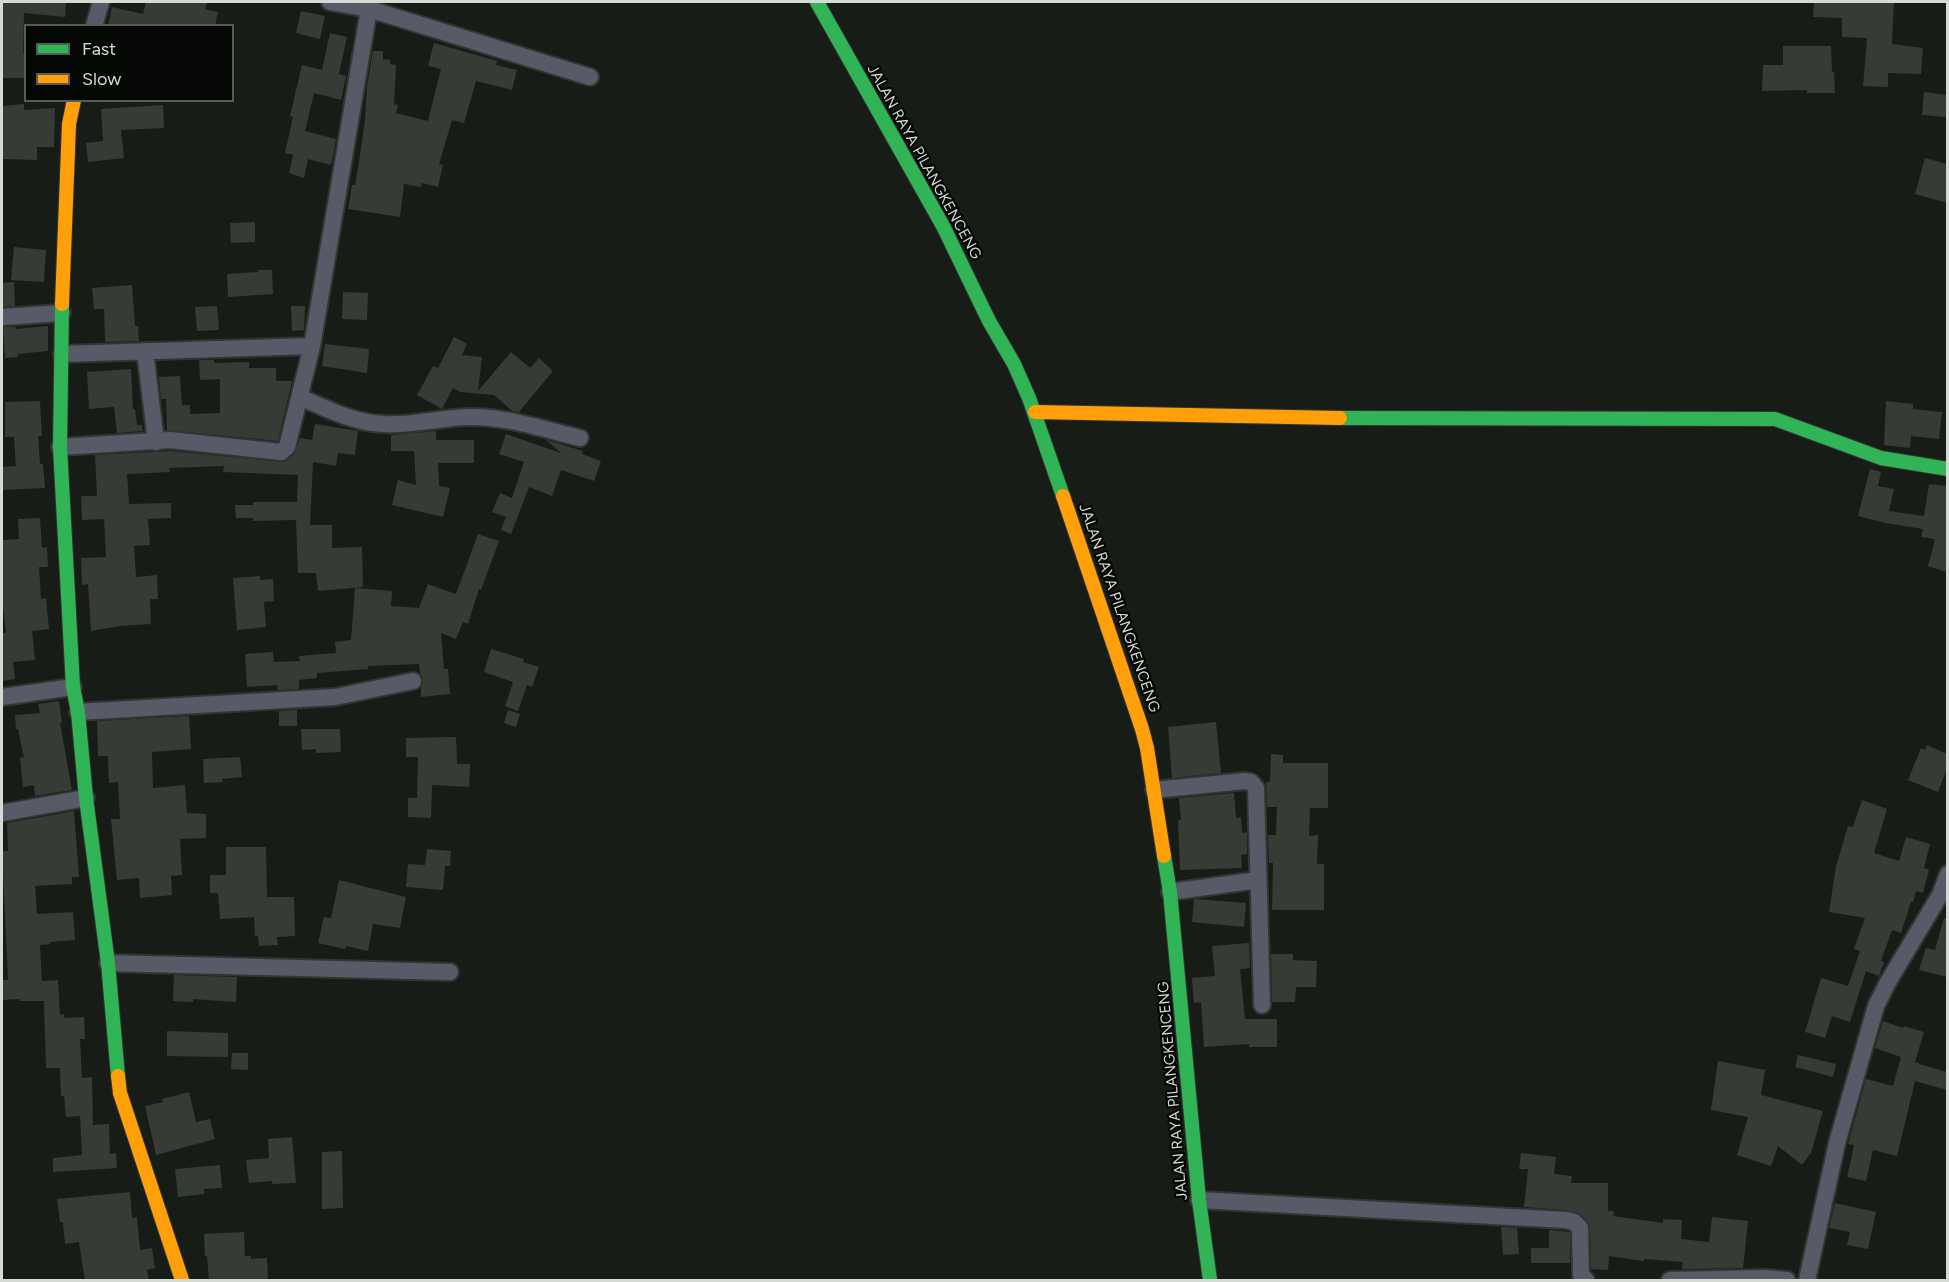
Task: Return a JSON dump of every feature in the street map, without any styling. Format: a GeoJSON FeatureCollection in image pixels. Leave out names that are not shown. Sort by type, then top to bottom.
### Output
{"type":"FeatureCollection","features":[{"type":"Feature","properties":{"kind":"street"},"geometry":{"type":"LineString","coordinates":[[95,24],[101,2]]}},
{"type":"Feature","properties":{"kind":"street"},"geometry":{"type":"LineString","coordinates":[[330,2],[369,9],[590,77]]}},
{"type":"Feature","properties":{"kind":"street","name":"JALAN RAYA PILANGKENCENG"},"geometry":{"type":"LineString","coordinates":[[817,2],[943,226],[989,321],[1014,364],[1035,412],[1142,729],[1170,892],[1199,1200],[1210,1281]]}},
{"type":"Feature","properties":{"kind":"street"},"geometry":{"type":"LineString","coordinates":[[60,447],[171,440],[281,452],[287,447],[312,346],[369,9]]}},
{"type":"Feature","properties":{"kind":"street"},"geometry":{"type":"LineString","coordinates":[[74,102],[69,124],[60,447],[73,687],[78,712],[86,798],[108,963],[120,1093],[182,1281]]}},
{"type":"Feature","properties":{"kind":"street"},"geometry":{"type":"LineString","coordinates":[[2,317],[62,313]]}},
{"type":"Feature","properties":{"kind":"street"},"geometry":{"type":"LineString","coordinates":[[62,354],[312,346]]}},
{"type":"Feature","properties":{"kind":"street"},"geometry":{"type":"LineString","coordinates":[[145,351],[156,442]]}},
{"type":"Feature","properties":{"kind":"street"},"geometry":{"type":"LineString","coordinates":[[300,398],[349,418],[367,422],[385,424],[467,417],[490,418],[580,438]]}},
{"type":"Feature","properties":{"kind":"street"},"geometry":{"type":"LineString","coordinates":[[1035,412],[1375,419],[1775,419],[1881,458],[1947,470]]}},
{"type":"Feature","properties":{"kind":"street"},"geometry":{"type":"LineString","coordinates":[[78,712],[335,697],[413,681]]}},
{"type":"Feature","properties":{"kind":"street"},"geometry":{"type":"LineString","coordinates":[[2,697],[73,687]]}},
{"type":"Feature","properties":{"kind":"street"},"geometry":{"type":"LineString","coordinates":[[1154,790],[1245,780],[1251,782],[1256,788],[1262,1005]]}},
{"type":"Feature","properties":{"kind":"street"},"geometry":{"type":"LineString","coordinates":[[2,813],[86,798]]}},
{"type":"Feature","properties":{"kind":"street"},"geometry":{"type":"LineString","coordinates":[[1807,1281],[1837,1143],[1876,1006],[1940,895],[1947,874]]}},
{"type":"Feature","properties":{"kind":"street"},"geometry":{"type":"LineString","coordinates":[[1170,892],[1258,880]]}},
{"type":"Feature","properties":{"kind":"street"},"geometry":{"type":"LineString","coordinates":[[108,963],[450,972]]}},
{"type":"Feature","properties":{"kind":"street"},"geometry":{"type":"LineString","coordinates":[[1199,1200],[1566,1220],[1574,1222],[1580,1228],[1581,1275],[1586,1281]]}},
{"type":"Feature","properties":{"kind":"street"},"geometry":{"type":"LineString","coordinates":[[1670,1281],[1738,1278],[1787,1281]]}},
{"type":"Feature","properties":{"kind":"building"},"geometry":{"type":"Polygon","coordinates":[[[2,2],[66,2],[65,17],[24,13],[24,78],[2,78],[2,2]]]}},
{"type":"Feature","properties":{"kind":"building"},"geometry":{"type":"Polygon","coordinates":[[[146,2],[207,2],[205,9],[218,12],[215,24],[108,24],[112,7],[143,14],[146,2]]]}},
{"type":"Feature","properties":{"kind":"building"},"geometry":{"type":"Polygon","coordinates":[[[1814,2],[1894,2],[1892,44],[1923,48],[1921,74],[1888,73],[1888,87],[1863,86],[1867,38],[1842,37],[1842,18],[1813,17],[1814,2]]]}},
{"type":"Feature","properties":{"kind":"building"},"geometry":{"type":"Polygon","coordinates":[[[301,11],[325,16],[320,39],[296,33],[301,11]]]}},
{"type":"Feature","properties":{"kind":"building"},"geometry":{"type":"Polygon","coordinates":[[[330,33],[347,37],[339,74],[346,76],[341,100],[314,93],[305,131],[336,139],[335,145],[331,165],[308,159],[304,178],[289,173],[293,155],[285,153],[293,117],[290,116],[302,65],[322,70],[330,33]]]}},
{"type":"Feature","properties":{"kind":"building"},"geometry":{"type":"Polygon","coordinates":[[[434,43],[497,61],[496,65],[517,70],[512,90],[476,81],[464,123],[452,120],[439,164],[443,165],[438,187],[422,183],[421,187],[404,184],[400,217],[348,209],[359,162],[373,51],[383,51],[383,59],[390,60],[390,64],[396,65],[394,104],[398,105],[396,113],[428,121],[441,69],[428,66],[434,43]]]}},
{"type":"Feature","properties":{"kind":"building"},"geometry":{"type":"Polygon","coordinates":[[[1783,46],[1831,46],[1835,93],[1807,93],[1807,90],[1762,91],[1763,65],[1783,65],[1783,46]]]}},
{"type":"Feature","properties":{"kind":"building"},"geometry":{"type":"Polygon","coordinates":[[[1924,92],[1947,95],[1947,117],[1922,115],[1924,92]]]}},
{"type":"Feature","properties":{"kind":"building"},"geometry":{"type":"Polygon","coordinates":[[[24,104],[24,110],[55,108],[54,147],[37,147],[37,160],[2,159],[2,106],[24,104]]]}},
{"type":"Feature","properties":{"kind":"building"},"geometry":{"type":"Polygon","coordinates":[[[163,105],[164,128],[121,130],[124,158],[88,162],[86,143],[103,141],[101,109],[163,105]]]}},
{"type":"Feature","properties":{"kind":"building"},"geometry":{"type":"Polygon","coordinates":[[[1925,158],[1947,164],[1947,203],[1915,194],[1925,158]]]}},
{"type":"Feature","properties":{"kind":"building"},"geometry":{"type":"Polygon","coordinates":[[[255,222],[255,242],[231,243],[230,223],[255,222]]]}},
{"type":"Feature","properties":{"kind":"building"},"geometry":{"type":"Polygon","coordinates":[[[14,247],[46,250],[44,282],[11,280],[14,247]]]}},
{"type":"Feature","properties":{"kind":"building"},"geometry":{"type":"Polygon","coordinates":[[[258,270],[272,270],[273,294],[228,297],[227,274],[258,272],[258,270]]]}},
{"type":"Feature","properties":{"kind":"building"},"geometry":{"type":"Polygon","coordinates":[[[14,282],[15,306],[2,307],[2,283],[14,282]]]}},
{"type":"Feature","properties":{"kind":"building"},"geometry":{"type":"Polygon","coordinates":[[[132,285],[135,326],[138,326],[139,341],[105,342],[104,309],[94,309],[92,288],[132,285]]]}},
{"type":"Feature","properties":{"kind":"building"},"geometry":{"type":"Polygon","coordinates":[[[343,292],[368,293],[367,320],[342,319],[343,292]]]}},
{"type":"Feature","properties":{"kind":"building"},"geometry":{"type":"Polygon","coordinates":[[[217,306],[219,330],[197,331],[195,307],[217,306]]]}},
{"type":"Feature","properties":{"kind":"building"},"geometry":{"type":"Polygon","coordinates":[[[291,306],[305,306],[304,330],[292,331],[291,306]]]}},
{"type":"Feature","properties":{"kind":"building"},"geometry":{"type":"Polygon","coordinates":[[[48,326],[48,351],[18,354],[18,357],[5,358],[3,327],[15,327],[16,329],[48,326]]]}},
{"type":"Feature","properties":{"kind":"building"},"geometry":{"type":"Polygon","coordinates":[[[454,337],[467,344],[462,355],[482,357],[478,391],[511,352],[530,368],[539,358],[553,371],[519,412],[512,411],[494,395],[460,392],[453,388],[442,409],[417,395],[433,366],[438,368],[454,337]]]}},
{"type":"Feature","properties":{"kind":"building"},"geometry":{"type":"Polygon","coordinates":[[[325,344],[369,349],[367,373],[322,366],[325,344]]]}},
{"type":"Feature","properties":{"kind":"building"},"geometry":{"type":"Polygon","coordinates":[[[199,360],[214,360],[214,363],[249,362],[249,368],[276,368],[276,381],[292,381],[278,441],[167,430],[166,399],[161,399],[159,377],[180,376],[182,405],[190,405],[190,414],[220,413],[220,379],[200,380],[199,360]]]}},
{"type":"Feature","properties":{"kind":"building"},"geometry":{"type":"Polygon","coordinates":[[[131,369],[133,409],[135,409],[137,425],[142,425],[143,431],[117,433],[114,407],[89,409],[87,372],[131,369]]]}},
{"type":"Feature","properties":{"kind":"building"},"geometry":{"type":"Polygon","coordinates":[[[40,401],[42,436],[38,436],[45,488],[2,490],[2,467],[16,466],[14,437],[5,437],[5,402],[40,401]]]}},
{"type":"Feature","properties":{"kind":"building"},"geometry":{"type":"Polygon","coordinates":[[[1886,401],[1913,404],[1913,409],[1942,412],[1939,439],[1911,436],[1910,448],[1884,445],[1886,401]]]}},
{"type":"Feature","properties":{"kind":"building"},"geometry":{"type":"Polygon","coordinates":[[[315,424],[358,431],[355,455],[338,453],[336,466],[313,462],[310,525],[332,525],[332,548],[362,547],[363,587],[318,591],[316,573],[298,573],[296,520],[253,521],[253,518],[236,518],[235,505],[253,505],[253,502],[297,502],[298,475],[223,472],[224,466],[169,468],[170,472],[127,474],[129,504],[171,503],[171,518],[148,519],[150,545],[134,546],[136,577],[157,575],[158,599],[150,599],[151,624],[91,631],[88,584],[82,585],[81,558],[106,557],[104,519],[82,520],[81,496],[97,496],[95,455],[170,451],[284,462],[294,455],[300,438],[312,440],[315,424]]]}},
{"type":"Feature","properties":{"kind":"building"},"geometry":{"type":"Polygon","coordinates":[[[436,431],[436,440],[474,440],[474,463],[438,463],[439,486],[450,488],[443,517],[392,505],[398,480],[416,485],[414,451],[391,451],[391,435],[436,431]]]}},
{"type":"Feature","properties":{"kind":"building"},"geometry":{"type":"Polygon","coordinates":[[[506,434],[561,453],[546,440],[583,451],[582,454],[601,461],[594,481],[561,470],[552,496],[529,487],[511,534],[501,530],[506,517],[492,512],[500,493],[512,498],[524,462],[499,454],[506,434]]]}},
{"type":"Feature","properties":{"kind":"building"},"geometry":{"type":"Polygon","coordinates":[[[1870,469],[1881,472],[1878,486],[1894,489],[1889,511],[1924,516],[1929,484],[1947,486],[1947,572],[1928,566],[1935,539],[1921,537],[1923,529],[1858,516],[1870,469]]]}},
{"type":"Feature","properties":{"kind":"building"},"geometry":{"type":"Polygon","coordinates":[[[40,518],[42,548],[47,547],[48,567],[39,567],[41,599],[46,598],[49,629],[32,631],[35,660],[13,662],[15,679],[2,681],[2,633],[6,633],[2,596],[2,540],[19,539],[18,519],[40,518]]]}},
{"type":"Feature","properties":{"kind":"building"},"geometry":{"type":"Polygon","coordinates":[[[478,534],[499,541],[481,590],[479,589],[468,624],[463,622],[456,639],[441,633],[444,669],[448,669],[450,694],[421,697],[423,679],[419,664],[368,666],[368,669],[317,673],[317,678],[299,680],[299,689],[278,690],[277,685],[247,687],[245,654],[273,652],[274,662],[300,661],[299,656],[336,653],[335,642],[351,640],[355,588],[392,591],[391,606],[419,608],[428,584],[456,594],[478,534]]]}},
{"type":"Feature","properties":{"kind":"building"},"geometry":{"type":"Polygon","coordinates":[[[260,576],[260,580],[273,579],[274,601],[264,602],[266,627],[237,630],[233,578],[260,576]]]}},
{"type":"Feature","properties":{"kind":"building"},"geometry":{"type":"Polygon","coordinates":[[[491,649],[524,659],[523,662],[539,667],[532,687],[527,685],[518,711],[505,706],[513,682],[484,672],[491,649]]]}},
{"type":"Feature","properties":{"kind":"building"},"geometry":{"type":"Polygon","coordinates":[[[59,701],[62,723],[60,723],[72,790],[35,796],[34,785],[23,787],[20,758],[24,757],[18,729],[16,729],[15,715],[40,713],[38,704],[59,701]]]}},
{"type":"Feature","properties":{"kind":"building"},"geometry":{"type":"Polygon","coordinates":[[[297,710],[297,726],[279,726],[279,711],[297,710]]]}},
{"type":"Feature","properties":{"kind":"building"},"geometry":{"type":"Polygon","coordinates":[[[508,710],[520,714],[516,727],[504,723],[508,710]]]}},
{"type":"Feature","properties":{"kind":"building"},"geometry":{"type":"Polygon","coordinates":[[[189,716],[191,749],[152,752],[153,788],[185,785],[187,813],[206,814],[206,838],[180,839],[182,875],[171,876],[172,895],[140,898],[139,878],[117,880],[111,819],[120,819],[118,782],[109,783],[108,756],[98,756],[97,721],[189,716]]]}},
{"type":"Feature","properties":{"kind":"building"},"geometry":{"type":"Polygon","coordinates":[[[1216,722],[1221,773],[1172,778],[1168,727],[1216,722]]]}},
{"type":"Feature","properties":{"kind":"building"},"geometry":{"type":"Polygon","coordinates":[[[301,729],[340,729],[341,752],[316,753],[316,749],[302,750],[301,729]]]}},
{"type":"Feature","properties":{"kind":"building"},"geometry":{"type":"Polygon","coordinates":[[[456,737],[457,764],[470,764],[469,787],[432,785],[431,818],[408,817],[408,798],[417,798],[418,757],[406,757],[406,738],[456,737]]]}},
{"type":"Feature","properties":{"kind":"building"},"geometry":{"type":"Polygon","coordinates":[[[1927,745],[1947,754],[1947,768],[1938,792],[1908,780],[1921,748],[1925,750],[1927,745]]]}},
{"type":"Feature","properties":{"kind":"building"},"geometry":{"type":"Polygon","coordinates":[[[1271,754],[1283,755],[1283,763],[1328,763],[1328,808],[1310,808],[1309,836],[1318,835],[1317,864],[1324,864],[1324,910],[1272,910],[1273,863],[1269,863],[1268,835],[1276,835],[1277,807],[1267,807],[1266,782],[1270,782],[1271,754]]]}},
{"type":"Feature","properties":{"kind":"building"},"geometry":{"type":"Polygon","coordinates":[[[240,757],[242,777],[222,779],[223,782],[204,783],[203,759],[240,757]]]}},
{"type":"Feature","properties":{"kind":"building"},"geometry":{"type":"Polygon","coordinates":[[[1234,793],[1236,818],[1241,817],[1242,833],[1247,832],[1247,854],[1241,855],[1242,868],[1180,870],[1179,798],[1234,793]]]}},
{"type":"Feature","properties":{"kind":"building"},"geometry":{"type":"Polygon","coordinates":[[[1862,800],[1887,809],[1874,853],[1899,861],[1906,837],[1930,844],[1924,868],[1929,870],[1923,893],[1916,891],[1901,933],[1892,930],[1881,961],[1884,962],[1879,976],[1866,971],[1850,1022],[1832,1016],[1825,1038],[1805,1032],[1821,978],[1848,986],[1860,951],[1854,949],[1865,918],[1829,912],[1836,866],[1848,826],[1853,827],[1862,800]]]}},
{"type":"Feature","properties":{"kind":"building"},"geometry":{"type":"Polygon","coordinates":[[[74,811],[79,877],[72,877],[72,884],[35,886],[37,914],[73,912],[75,940],[40,945],[42,981],[58,980],[60,1015],[64,1014],[64,1018],[84,1017],[85,1039],[80,1039],[82,1078],[92,1077],[93,1125],[109,1124],[110,1154],[116,1153],[117,1168],[53,1172],[53,1158],[82,1155],[80,1116],[66,1117],[64,1096],[61,1096],[60,1068],[46,1068],[44,1001],[2,1000],[2,980],[8,980],[2,851],[8,851],[7,823],[74,811]]]}},
{"type":"Feature","properties":{"kind":"building"},"geometry":{"type":"Polygon","coordinates":[[[226,847],[266,847],[267,897],[294,897],[295,936],[277,937],[278,945],[259,946],[258,936],[255,936],[254,917],[220,919],[218,893],[210,893],[210,875],[226,875],[226,847]]]}},
{"type":"Feature","properties":{"kind":"building"},"geometry":{"type":"Polygon","coordinates":[[[427,849],[451,851],[450,866],[445,866],[443,890],[406,887],[408,864],[425,865],[427,849]]]}},
{"type":"Feature","properties":{"kind":"building"},"geometry":{"type":"Polygon","coordinates":[[[339,880],[406,897],[400,928],[373,924],[368,951],[318,943],[324,917],[331,918],[339,880]]]}},
{"type":"Feature","properties":{"kind":"building"},"geometry":{"type":"Polygon","coordinates":[[[1194,899],[1246,903],[1244,927],[1192,922],[1194,899]]]}},
{"type":"Feature","properties":{"kind":"building"},"geometry":{"type":"Polygon","coordinates":[[[1944,918],[1947,918],[1947,977],[1919,970],[1926,948],[1935,950],[1944,918]]]}},
{"type":"Feature","properties":{"kind":"building"},"geometry":{"type":"Polygon","coordinates":[[[1249,943],[1250,968],[1240,969],[1245,1019],[1277,1019],[1277,1047],[1249,1047],[1249,1044],[1204,1047],[1201,1002],[1194,1003],[1192,978],[1215,976],[1212,946],[1249,943]]]}},
{"type":"Feature","properties":{"kind":"building"},"geometry":{"type":"Polygon","coordinates":[[[1271,954],[1293,954],[1293,960],[1317,961],[1316,987],[1296,987],[1295,1002],[1272,1002],[1271,954]]]}},
{"type":"Feature","properties":{"kind":"building"},"geometry":{"type":"Polygon","coordinates":[[[174,975],[237,977],[236,1002],[193,999],[193,1002],[173,1001],[174,975]]]}},
{"type":"Feature","properties":{"kind":"building"},"geometry":{"type":"Polygon","coordinates":[[[1883,1021],[1924,1032],[1915,1062],[1947,1072],[1947,1090],[1915,1081],[1897,1156],[1873,1150],[1866,1181],[1847,1177],[1854,1145],[1848,1144],[1866,1079],[1893,1086],[1901,1057],[1875,1048],[1883,1021]]]}},
{"type":"Feature","properties":{"kind":"building"},"geometry":{"type":"Polygon","coordinates":[[[167,1031],[228,1033],[228,1057],[167,1056],[167,1031]]]}},
{"type":"Feature","properties":{"kind":"building"},"geometry":{"type":"Polygon","coordinates":[[[232,1053],[248,1053],[248,1070],[231,1069],[232,1053]]]}},
{"type":"Feature","properties":{"kind":"building"},"geometry":{"type":"Polygon","coordinates":[[[1798,1055],[1836,1064],[1833,1077],[1795,1067],[1798,1055]]]}},
{"type":"Feature","properties":{"kind":"building"},"geometry":{"type":"Polygon","coordinates":[[[1718,1061],[1765,1070],[1761,1095],[1823,1111],[1811,1153],[1802,1165],[1778,1146],[1771,1166],[1737,1155],[1748,1117],[1711,1110],[1718,1061]]]}},
{"type":"Feature","properties":{"kind":"building"},"geometry":{"type":"Polygon","coordinates":[[[189,1092],[196,1122],[210,1119],[215,1139],[156,1155],[145,1106],[189,1092]]]}},
{"type":"Feature","properties":{"kind":"building"},"geometry":{"type":"Polygon","coordinates":[[[292,1137],[296,1183],[272,1184],[272,1181],[249,1183],[246,1160],[269,1158],[268,1139],[292,1137]]]}},
{"type":"Feature","properties":{"kind":"building"},"geometry":{"type":"Polygon","coordinates":[[[342,1151],[343,1208],[322,1209],[322,1152],[342,1151]]]}},
{"type":"Feature","properties":{"kind":"building"},"geometry":{"type":"Polygon","coordinates":[[[1521,1153],[1556,1157],[1554,1174],[1572,1176],[1571,1183],[1608,1183],[1608,1211],[1614,1211],[1613,1216],[1663,1223],[1663,1219],[1682,1220],[1681,1239],[1709,1242],[1712,1217],[1748,1221],[1743,1268],[1682,1269],[1683,1262],[1644,1259],[1644,1261],[1609,1256],[1608,1270],[1591,1269],[1590,1228],[1581,1215],[1567,1210],[1524,1207],[1528,1169],[1519,1169],[1521,1153]]]}},
{"type":"Feature","properties":{"kind":"building"},"geometry":{"type":"Polygon","coordinates":[[[220,1165],[222,1188],[204,1189],[204,1194],[178,1197],[175,1169],[220,1165]]]}},
{"type":"Feature","properties":{"kind":"building"},"geometry":{"type":"Polygon","coordinates":[[[130,1192],[132,1218],[137,1217],[140,1250],[152,1248],[155,1268],[147,1270],[149,1281],[117,1281],[117,1279],[85,1281],[79,1242],[65,1244],[63,1222],[60,1222],[57,1199],[130,1192]]]}},
{"type":"Feature","properties":{"kind":"building"},"geometry":{"type":"Polygon","coordinates":[[[1835,1203],[1876,1212],[1868,1249],[1847,1245],[1850,1232],[1829,1228],[1835,1203]]]}},
{"type":"Feature","properties":{"kind":"building"},"geometry":{"type":"Polygon","coordinates":[[[1501,1227],[1517,1228],[1519,1254],[1503,1255],[1501,1227]]]}},
{"type":"Feature","properties":{"kind":"building"},"geometry":{"type":"Polygon","coordinates":[[[1549,1230],[1570,1232],[1570,1263],[1531,1263],[1531,1248],[1549,1248],[1549,1230]]]}},
{"type":"Feature","properties":{"kind":"building"},"geometry":{"type":"Polygon","coordinates":[[[244,1232],[245,1256],[251,1256],[251,1259],[267,1258],[268,1280],[209,1281],[204,1234],[244,1232]]]}},
{"type":"Feature","properties":{"kind":"traffic: fast"},"geometry":{"type":"LineString","coordinates":[[817,2],[943,226],[989,321],[1014,364],[1029,398],[1063,496]]}},
{"type":"Feature","properties":{"kind":"traffic: fast"},"geometry":{"type":"LineString","coordinates":[[62,304],[60,447],[73,687],[78,712],[86,798],[108,963],[118,1076]]}},
{"type":"Feature","properties":{"kind":"traffic: fast"},"geometry":{"type":"LineString","coordinates":[[1340,418],[1775,419],[1881,458],[1948,469]]}},
{"type":"Feature","properties":{"kind":"traffic: fast"},"geometry":{"type":"LineString","coordinates":[[1164,856],[1170,892],[1199,1200],[1210,1280]]}},
{"type":"Feature","properties":{"kind":"traffic: slow"},"geometry":{"type":"LineString","coordinates":[[62,304],[69,124],[74,102]]}},
{"type":"Feature","properties":{"kind":"traffic: slow"},"geometry":{"type":"LineString","coordinates":[[1035,412],[1340,418]]}},
{"type":"Feature","properties":{"kind":"traffic: slow"},"geometry":{"type":"LineString","coordinates":[[1063,496],[1142,729],[1164,856]]}},
{"type":"Feature","properties":{"kind":"traffic: slow"},"geometry":{"type":"LineString","coordinates":[[118,1076],[120,1093],[182,1280]]}}]}
